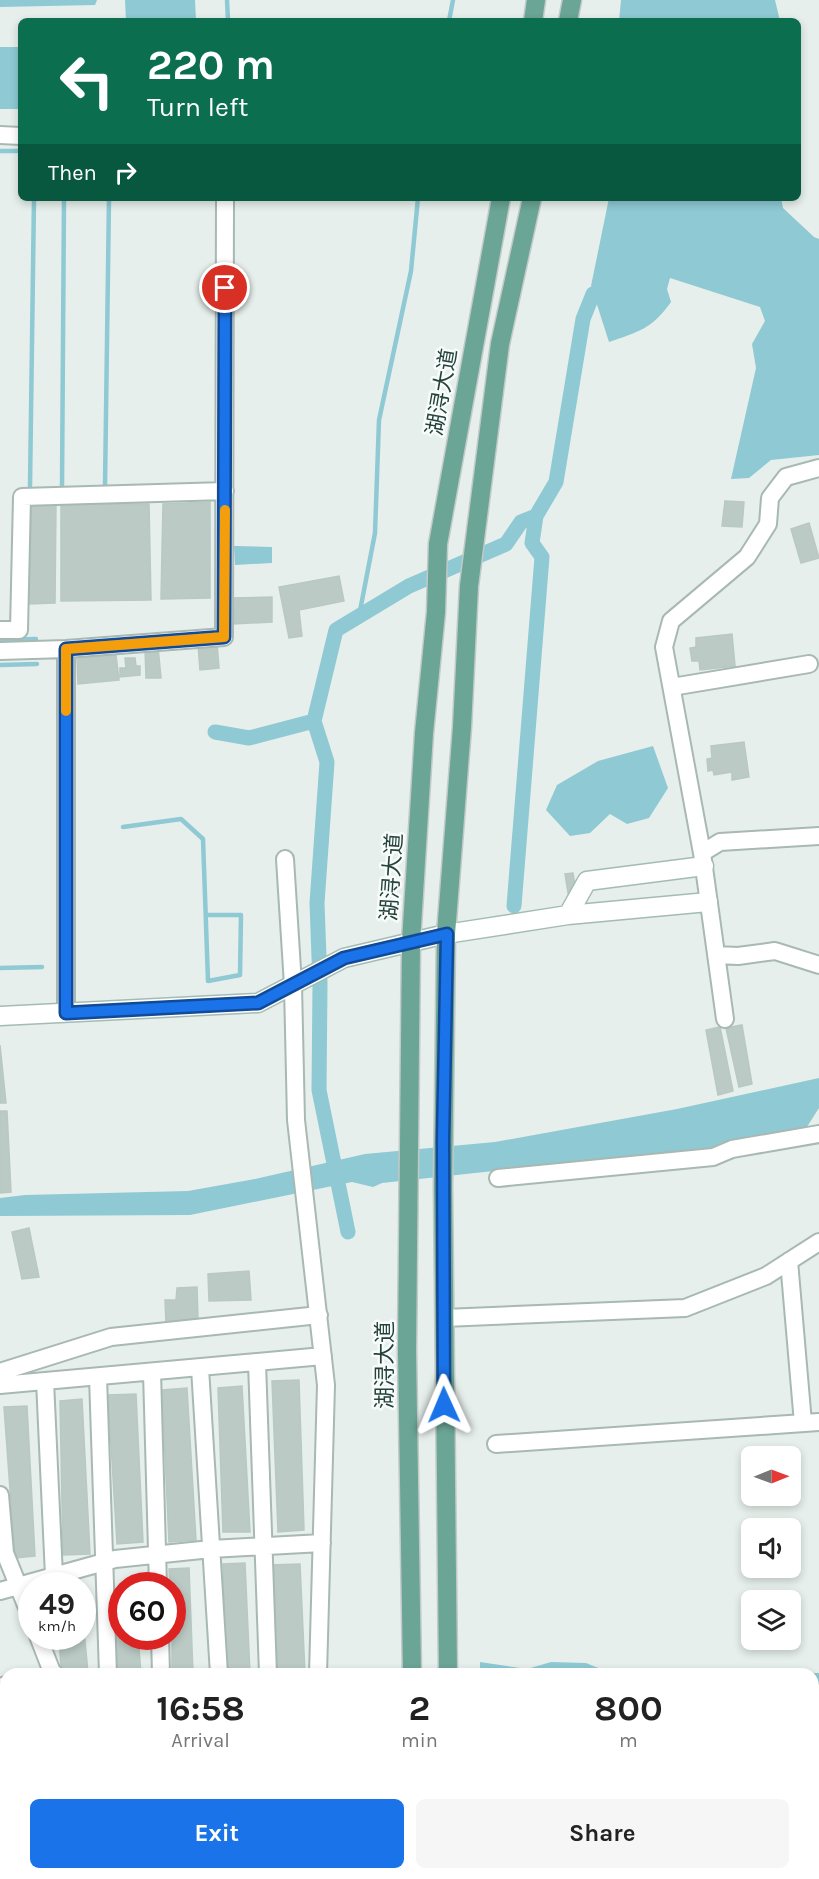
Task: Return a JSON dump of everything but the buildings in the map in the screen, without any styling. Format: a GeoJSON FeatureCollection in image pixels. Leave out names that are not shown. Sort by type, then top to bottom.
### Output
{"type":"FeatureCollection","features":[{"type":"Feature","properties":{"kind":"main road"},"geometry":{"type":"LineString","coordinates":[[533,18],[536,0]]}},
{"type":"Feature","properties":{"kind":"main road"},"geometry":{"type":"LineString","coordinates":[[569,18],[572,0]]}},
{"type":"Feature","properties":{"kind":"main road","name":"湖浔大道"},"geometry":{"type":"LineString","coordinates":[[412,1668],[407,1351],[411,942],[424,733],[436,612],[438,544],[500,201]]}},
{"type":"Feature","properties":{"kind":"main road"},"geometry":{"type":"LineString","coordinates":[[448,1668],[443,1128],[447,934],[470,586],[478,516],[500,344],[531,201]]}},
{"type":"Feature","properties":{"kind":"street"},"geometry":{"type":"LineString","coordinates":[[0,135],[18,136]]}},
{"type":"Feature","properties":{"kind":"street"},"geometry":{"type":"LineString","coordinates":[[0,651],[66,649],[224,637],[225,201]]}},
{"type":"Feature","properties":{"kind":"street"},"geometry":{"type":"LineString","coordinates":[[724,1019],[703,859],[664,647],[671,621],[747,557],[768,524],[770,498],[786,477],[819,468]]}},
{"type":"Feature","properties":{"kind":"street"},"geometry":{"type":"LineString","coordinates":[[0,630],[19,630],[22,497],[225,491]]}},
{"type":"Feature","properties":{"kind":"street"},"geometry":{"type":"LineString","coordinates":[[66,649],[66,1013]]}},
{"type":"Feature","properties":{"kind":"street"},"geometry":{"type":"LineString","coordinates":[[672,687],[809,664]]}},
{"type":"Feature","properties":{"kind":"street"},"geometry":{"type":"LineString","coordinates":[[568,915],[587,881],[703,859],[720,842],[819,836]]}},
{"type":"Feature","properties":{"kind":"street"},"geometry":{"type":"LineString","coordinates":[[285,859],[293,985],[296,1120],[326,1385],[318,1668]]}},
{"type":"Feature","properties":{"kind":"street"},"geometry":{"type":"LineString","coordinates":[[0,1016],[258,1003],[344,958],[411,942],[568,915],[708,902]]}},
{"type":"Feature","properties":{"kind":"street"},"geometry":{"type":"LineString","coordinates":[[716,955],[738,956],[775,951],[819,965]]}},
{"type":"Feature","properties":{"kind":"street"},"geometry":{"type":"LineString","coordinates":[[498,1178],[713,1157],[732,1149],[819,1134]]}},
{"type":"Feature","properties":{"kind":"street"},"geometry":{"type":"LineString","coordinates":[[444,1318],[685,1308],[766,1276],[819,1242]]}},
{"type":"Feature","properties":{"kind":"street"},"geometry":{"type":"LineString","coordinates":[[496,1444],[811,1423],[789,1261]]}},
{"type":"Feature","properties":{"kind":"street"},"geometry":{"type":"LineString","coordinates":[[0,1372],[111,1337],[319,1315]]}},
{"type":"Feature","properties":{"kind":"street"},"geometry":{"type":"LineString","coordinates":[[0,1385],[323,1356]]}},
{"type":"Feature","properties":{"kind":"street"},"geometry":{"type":"LineString","coordinates":[[257,1363],[268,1668]]}},
{"type":"Feature","properties":{"kind":"street"},"geometry":{"type":"LineString","coordinates":[[200,1368],[219,1668]]}},
{"type":"Feature","properties":{"kind":"street"},"geometry":{"type":"LineString","coordinates":[[152,1372],[158,1572]]}},
{"type":"Feature","properties":{"kind":"street"},"geometry":{"type":"LineString","coordinates":[[98,1377],[108,1668]]}},
{"type":"Feature","properties":{"kind":"street"},"geometry":{"type":"LineString","coordinates":[[45,1381],[54,1572]]}},
{"type":"Feature","properties":{"kind":"street"},"geometry":{"type":"LineString","coordinates":[[0,1495],[5,1553],[18,1584]]}},
{"type":"Feature","properties":{"kind":"street"},"geometry":{"type":"LineString","coordinates":[[69,1572],[104,1563],[158,1555],[211,1549],[322,1543]]}},
{"type":"Feature","properties":{"kind":"street"},"geometry":{"type":"LineString","coordinates":[[0,1592],[18,1586]]}},
{"type":"Feature","properties":{"kind":"street"},"geometry":{"type":"LineString","coordinates":[[43,1650],[49,1668]]}},
{"type":"Feature","properties":{"kind":"street"},"geometry":{"type":"LineString","coordinates":[[160,1650],[161,1668]]}},
{"type":"Feature","properties":{"kind":"water"},"geometry":{"type":"Polygon","coordinates":[[[0,0],[97,0],[95,5],[0,7],[0,0]]]}},
{"type":"Feature","properties":{"kind":"water"},"geometry":{"type":"Polygon","coordinates":[[[125,0],[195,0],[196,18],[126,18],[125,0]]]}},
{"type":"Feature","properties":{"kind":"water"},"geometry":{"type":"Polygon","coordinates":[[[621,0],[775,0],[779,18],[619,18],[621,0]]]}},
{"type":"Feature","properties":{"kind":"water"},"geometry":{"type":"Polygon","coordinates":[[[0,47],[18,47],[18,109],[0,109],[0,47]]]}},
{"type":"Feature","properties":{"kind":"water"},"geometry":{"type":"Polygon","coordinates":[[[608,201],[782,201],[783,208],[819,239],[819,455],[771,460],[749,478],[731,479],[756,368],[752,344],[765,321],[760,307],[670,278],[667,289],[671,302],[664,311],[644,328],[609,342],[591,286],[608,201]]]}},
{"type":"Feature","properties":{"kind":"water"},"geometry":{"type":"Polygon","coordinates":[[[234,546],[272,547],[272,563],[235,565],[234,546]]]}},
{"type":"Feature","properties":{"kind":"water"},"geometry":{"type":"Polygon","coordinates":[[[653,746],[668,788],[649,818],[627,824],[610,814],[590,833],[570,836],[546,810],[557,785],[598,761],[653,746]]]}},
{"type":"Feature","properties":{"kind":"water"},"geometry":{"type":"Polygon","coordinates":[[[819,1078],[819,1108],[803,1133],[663,1155],[659,1153],[382,1183],[373,1187],[352,1182],[190,1215],[0,1216],[0,1198],[25,1195],[188,1191],[255,1179],[365,1154],[495,1142],[677,1109],[819,1078]]]}},
{"type":"Feature","properties":{"kind":"water"},"geometry":{"type":"Polygon","coordinates":[[[480,1662],[520,1668],[480,1668],[480,1662]]]}},
{"type":"Feature","properties":{"kind":"water"},"geometry":{"type":"Polygon","coordinates":[[[551,1662],[586,1663],[598,1668],[530,1668],[551,1662]]]}},
{"type":"Feature","properties":{"kind":"waterway"},"geometry":{"type":"LineString","coordinates":[[227,0],[228,18]]}},
{"type":"Feature","properties":{"kind":"waterway"},"geometry":{"type":"LineString","coordinates":[[450,18],[453,0]]}},
{"type":"Feature","properties":{"kind":"waterway"},"geometry":{"type":"LineString","coordinates":[[0,151],[18,151]]}},
{"type":"Feature","properties":{"kind":"waterway"},"geometry":{"type":"LineString","coordinates":[[30,486],[34,201]]}},
{"type":"Feature","properties":{"kind":"waterway"},"geometry":{"type":"LineString","coordinates":[[62,487],[64,201]]}},
{"type":"Feature","properties":{"kind":"waterway"},"geometry":{"type":"LineString","coordinates":[[105,486],[109,201]]}},
{"type":"Feature","properties":{"kind":"waterway"},"geometry":{"type":"LineString","coordinates":[[359,616],[375,533],[379,420],[411,271],[418,201]]}},
{"type":"Feature","properties":{"kind":"waterway"},"geometry":{"type":"LineString","coordinates":[[215,732],[249,738],[314,721],[336,630],[409,586],[506,544],[521,522],[536,516],[556,482],[583,319],[593,294]]}},
{"type":"Feature","properties":{"kind":"waterway"},"geometry":{"type":"LineString","coordinates":[[514,906],[542,557],[532,543],[536,516]]}},
{"type":"Feature","properties":{"kind":"waterway"},"geometry":{"type":"LineString","coordinates":[[0,640],[36,639]]}},
{"type":"Feature","properties":{"kind":"waterway"},"geometry":{"type":"LineString","coordinates":[[0,665],[37,664]]}},
{"type":"Feature","properties":{"kind":"waterway"},"geometry":{"type":"LineString","coordinates":[[314,721],[327,762],[317,903],[320,984],[319,1090],[348,1232]]}},
{"type":"Feature","properties":{"kind":"waterway"},"geometry":{"type":"LineString","coordinates":[[123,827],[181,819],[203,839],[208,981],[240,975],[241,915],[206,915]]}},
{"type":"Feature","properties":{"kind":"waterway"},"geometry":{"type":"LineString","coordinates":[[0,968],[42,967]]}},
{"type":"Feature","properties":{"kind":"slow traffic"},"geometry":{"type":"LineString","coordinates":[[66,711],[66,649],[224,637],[225,510]]}},
{"type":"Feature","properties":{"kind":"route"},"geometry":{"type":"LineString","coordinates":[[225,288],[224,637],[66,649],[66,1013],[258,1003],[344,958],[447,934],[443,1140],[444,1405]]}}]}
